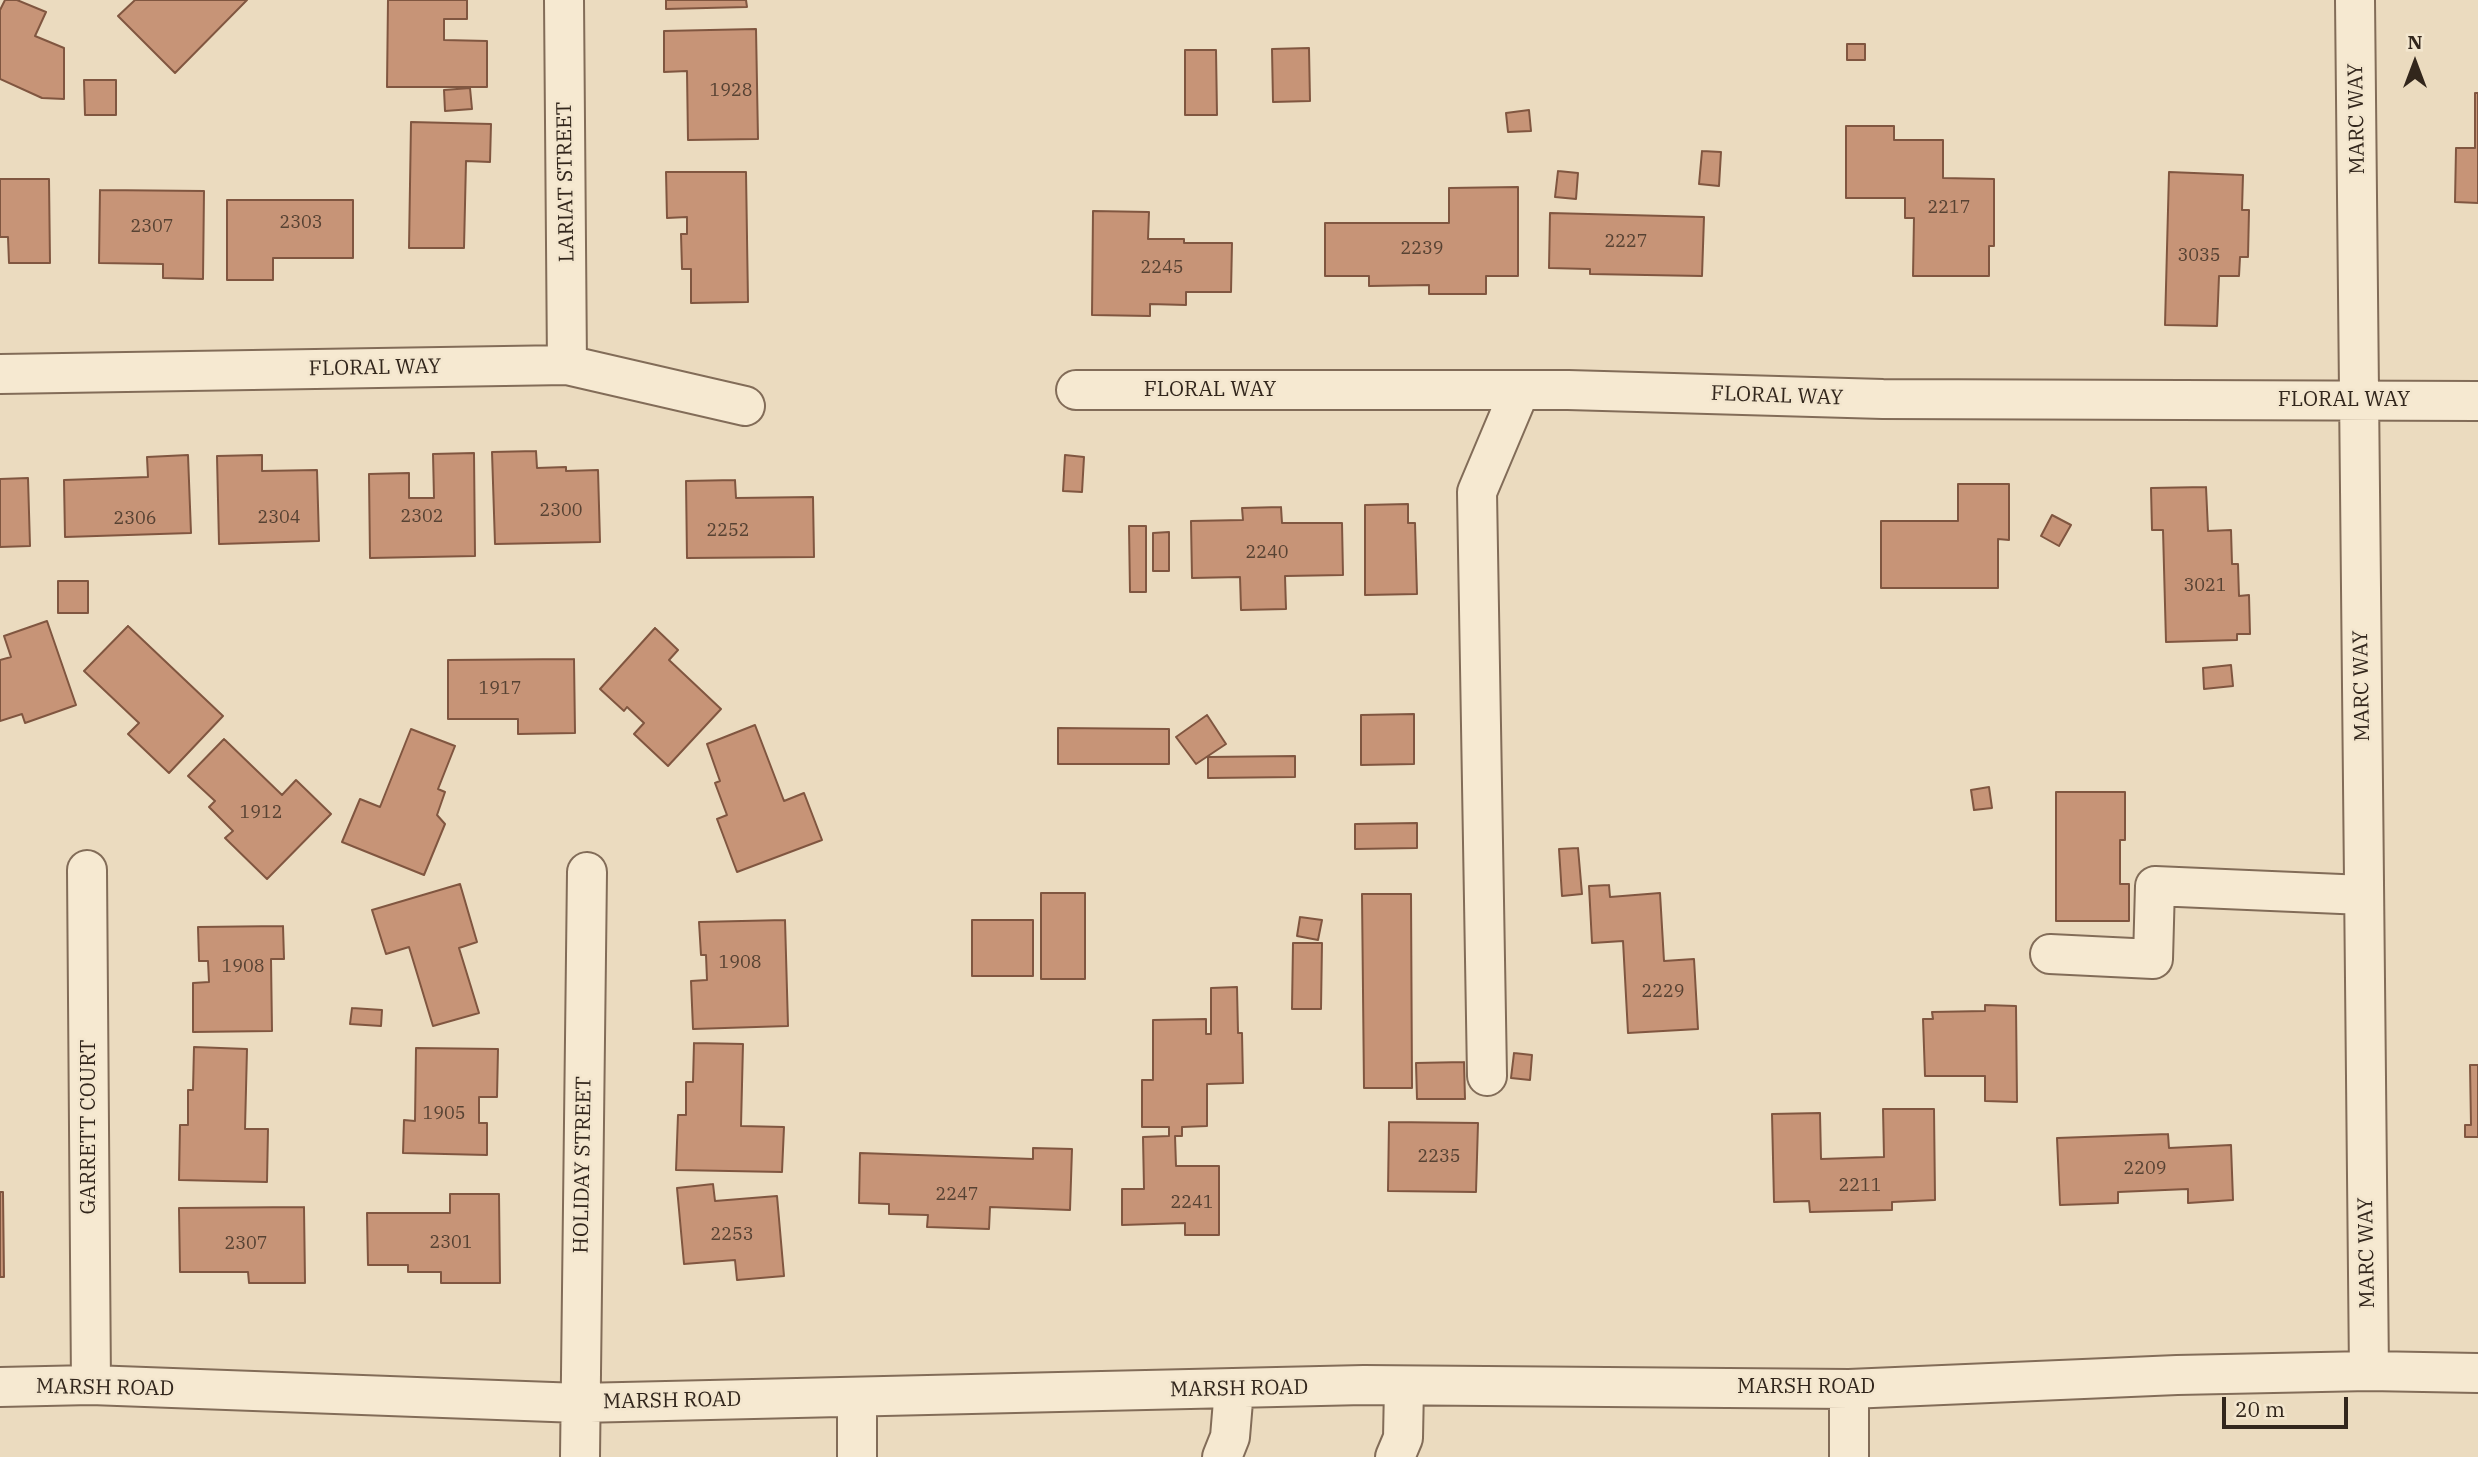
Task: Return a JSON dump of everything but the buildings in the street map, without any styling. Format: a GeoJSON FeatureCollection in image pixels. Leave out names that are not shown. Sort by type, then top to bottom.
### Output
{"type":"FeatureCollection","features":[{"type":"Feature","properties":{"kind":"street","name":"LARIAT STREET"},"geometry":{"type":"LineString","coordinates":[[564,0],[567,365]]}},
{"type":"Feature","properties":{"kind":"street","name":"MARC WAY"},"geometry":{"type":"LineString","coordinates":[[2355,0],[2369,1371]]}},
{"type":"Feature","properties":{"kind":"street","name":"FLORAL WAY"},"geometry":{"type":"LineString","coordinates":[[0,374],[567,365],[745,406]]}},
{"type":"Feature","properties":{"kind":"street","name":"FLORAL WAY"},"geometry":{"type":"LineString","coordinates":[[1076,390],[1568,390],[1883,399],[2478,401]]}},
{"type":"Feature","properties":{"kind":"street"},"geometry":{"type":"LineString","coordinates":[[1488,1076],[1477,492],[1520,390]]}},
{"type":"Feature","properties":{"kind":"street","name":"GARRETT COURT"},"geometry":{"type":"LineString","coordinates":[[87,870],[91,1385]]}},
{"type":"Feature","properties":{"kind":"street","name":"HOLIDAY STREET"},"geometry":{"type":"LineString","coordinates":[[580,1457],[587,872]]}},
{"type":"Feature","properties":{"kind":"street"},"geometry":{"type":"LineString","coordinates":[[2050,954],[2153,959],[2155,886],[2364,895]]}},
{"type":"Feature","properties":{"kind":"street","name":"MARSH ROAD"},"geometry":{"type":"LineString","coordinates":[[0,1387],[91,1385],[579,1403],[1234,1388],[1849,1388],[2177,1375],[2369,1371],[2478,1373]]}},
{"type":"Feature","properties":{"kind":"street"},"geometry":{"type":"LineString","coordinates":[[1395,1457],[1403,1438],[1404,1386]]}},
{"type":"Feature","properties":{"kind":"street"},"geometry":{"type":"LineString","coordinates":[[1222,1457],[1230,1437],[1234,1388]]}},
{"type":"Feature","properties":{"kind":"street"},"geometry":{"type":"LineString","coordinates":[[1849,1388],[1849,1457]]}},
{"type":"Feature","properties":{"kind":"street"},"geometry":{"type":"LineString","coordinates":[[857,1397],[857,1457]]}}]}
